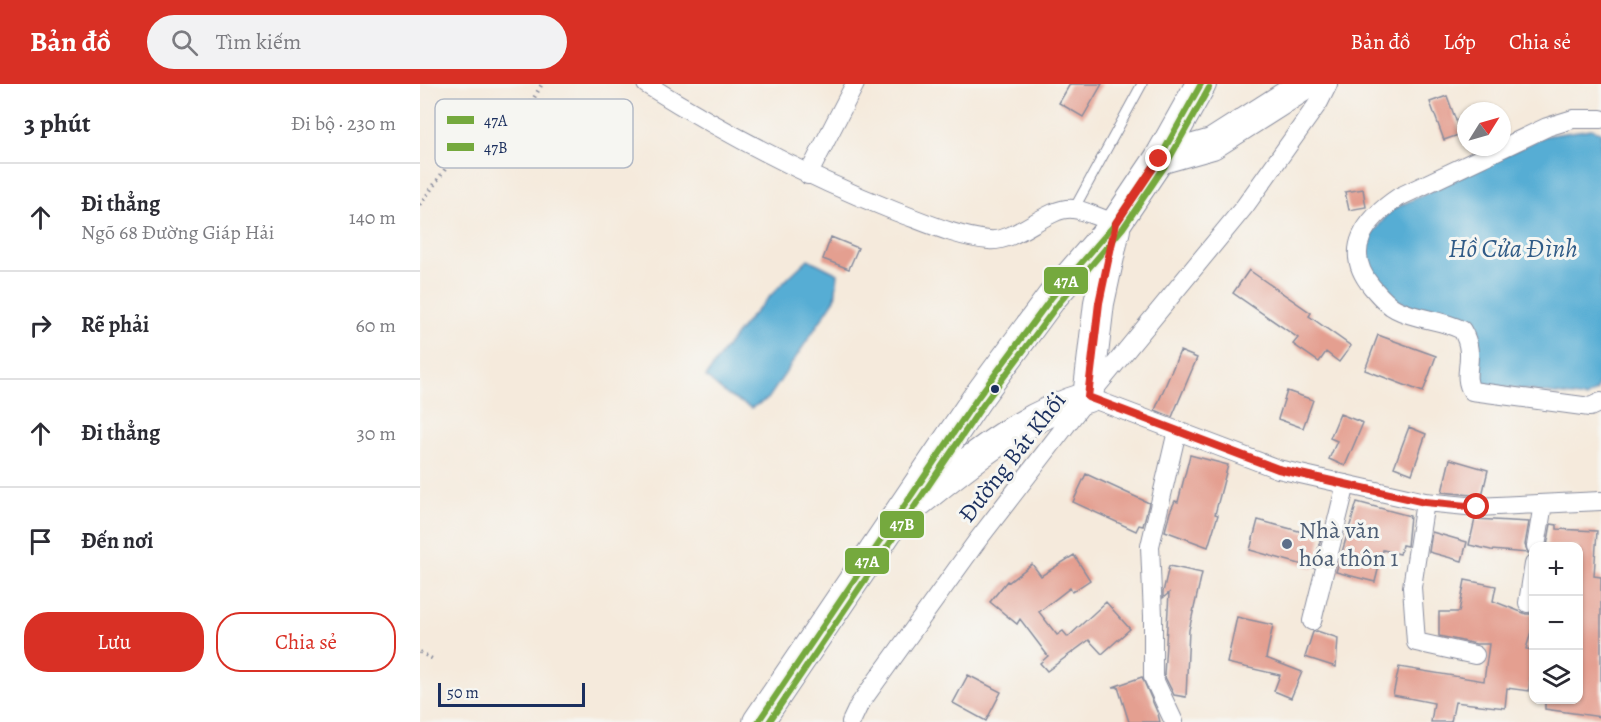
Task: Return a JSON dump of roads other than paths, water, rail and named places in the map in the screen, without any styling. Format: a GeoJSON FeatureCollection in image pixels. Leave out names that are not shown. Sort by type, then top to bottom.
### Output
{"type":"FeatureCollection","features":[{"type":"Feature","properties":{"kind":"main road"},"geometry":{"type":"LineString","coordinates":[[758,722],[888,526],[976,400],[1052,297],[1116,223],[1159,159],[1201,84]]}},
{"type":"Feature","properties":{"kind":"main road"},"geometry":{"type":"LineString","coordinates":[[1159,159],[1212,144],[1306,84]]}},
{"type":"Feature","properties":{"kind":"main road"},"geometry":{"type":"LineString","coordinates":[[888,526],[1002,436],[1040,414],[1088,397],[1099,303],[1116,223]]}},
{"type":"Feature","properties":{"kind":"street"},"geometry":{"type":"LineString","coordinates":[[646,84],[689,111],[808,175],[947,231],[991,241],[1029,228],[1062,210],[1074,209],[1116,223]]}},
{"type":"Feature","properties":{"kind":"street"},"geometry":{"type":"LineString","coordinates":[[808,175],[855,84]]}},
{"type":"Feature","properties":{"kind":"street","name":"Đường Bát Khối"},"geometry":{"type":"LineString","coordinates":[[851,722],[859,705],[976,541],[1088,397],[1245,206],[1319,102],[1328,84]]}},
{"type":"Feature","properties":{"kind":"street"},"geometry":{"type":"LineString","coordinates":[[1601,119],[1573,119],[1554,125],[1399,197],[1384,207],[1369,223],[1359,240],[1357,251],[1359,265],[1367,281],[1380,297],[1395,308],[1462,330],[1469,342],[1471,355],[1467,379],[1472,391],[1590,406],[1601,402]]}},
{"type":"Feature","properties":{"kind":"street"},"geometry":{"type":"LineString","coordinates":[[1088,397],[1278,469],[1425,502],[1477,507],[1601,501]]}},
{"type":"Feature","properties":{"kind":"street"},"geometry":{"type":"LineString","coordinates":[[1174,722],[1152,677],[1153,616],[1150,546],[1177,430]]}},
{"type":"Feature","properties":{"kind":"street"},"geometry":{"type":"LineString","coordinates":[[1312,621],[1346,484]]}},
{"type":"Feature","properties":{"kind":"street"},"geometry":{"type":"LineString","coordinates":[[1425,502],[1412,587],[1416,642],[1475,655]]}},
{"type":"Feature","properties":{"kind":"street"},"geometry":{"type":"LineString","coordinates":[[1537,542],[1543,504]]}},
{"type":"Feature","properties":{"kind":"street"},"geometry":{"type":"LineString","coordinates":[[1527,603],[1529,590]]}},
{"type":"Feature","properties":{"kind":"lane"},"geometry":{"type":"LineString","coordinates":[[1074,209],[1142,84]]}},
{"type":"Feature","properties":{"kind":"water","name":"Hồ Cửa Đình"},"geometry":{"type":"Polygon","coordinates":[[[1591,129],[1601,132],[1601,375],[1597,390],[1586,398],[1479,384],[1475,377],[1479,351],[1478,337],[1470,327],[1409,306],[1391,297],[1375,283],[1364,250],[1369,238],[1391,210],[1503,156],[1511,156],[1511,152],[1545,136],[1591,129]]]}},
{"type":"Feature","properties":{"kind":"water"},"geometry":{"type":"Polygon","coordinates":[[[808,259],[838,274],[835,299],[768,399],[751,408],[727,395],[706,377],[753,315],[808,259]]]}},
{"type":"Feature","properties":{"kind":"place","name":"Nhà văn hóa thôn 1"},"geometry":{"type":"Point","coordinates":[1287,544]}}]}
